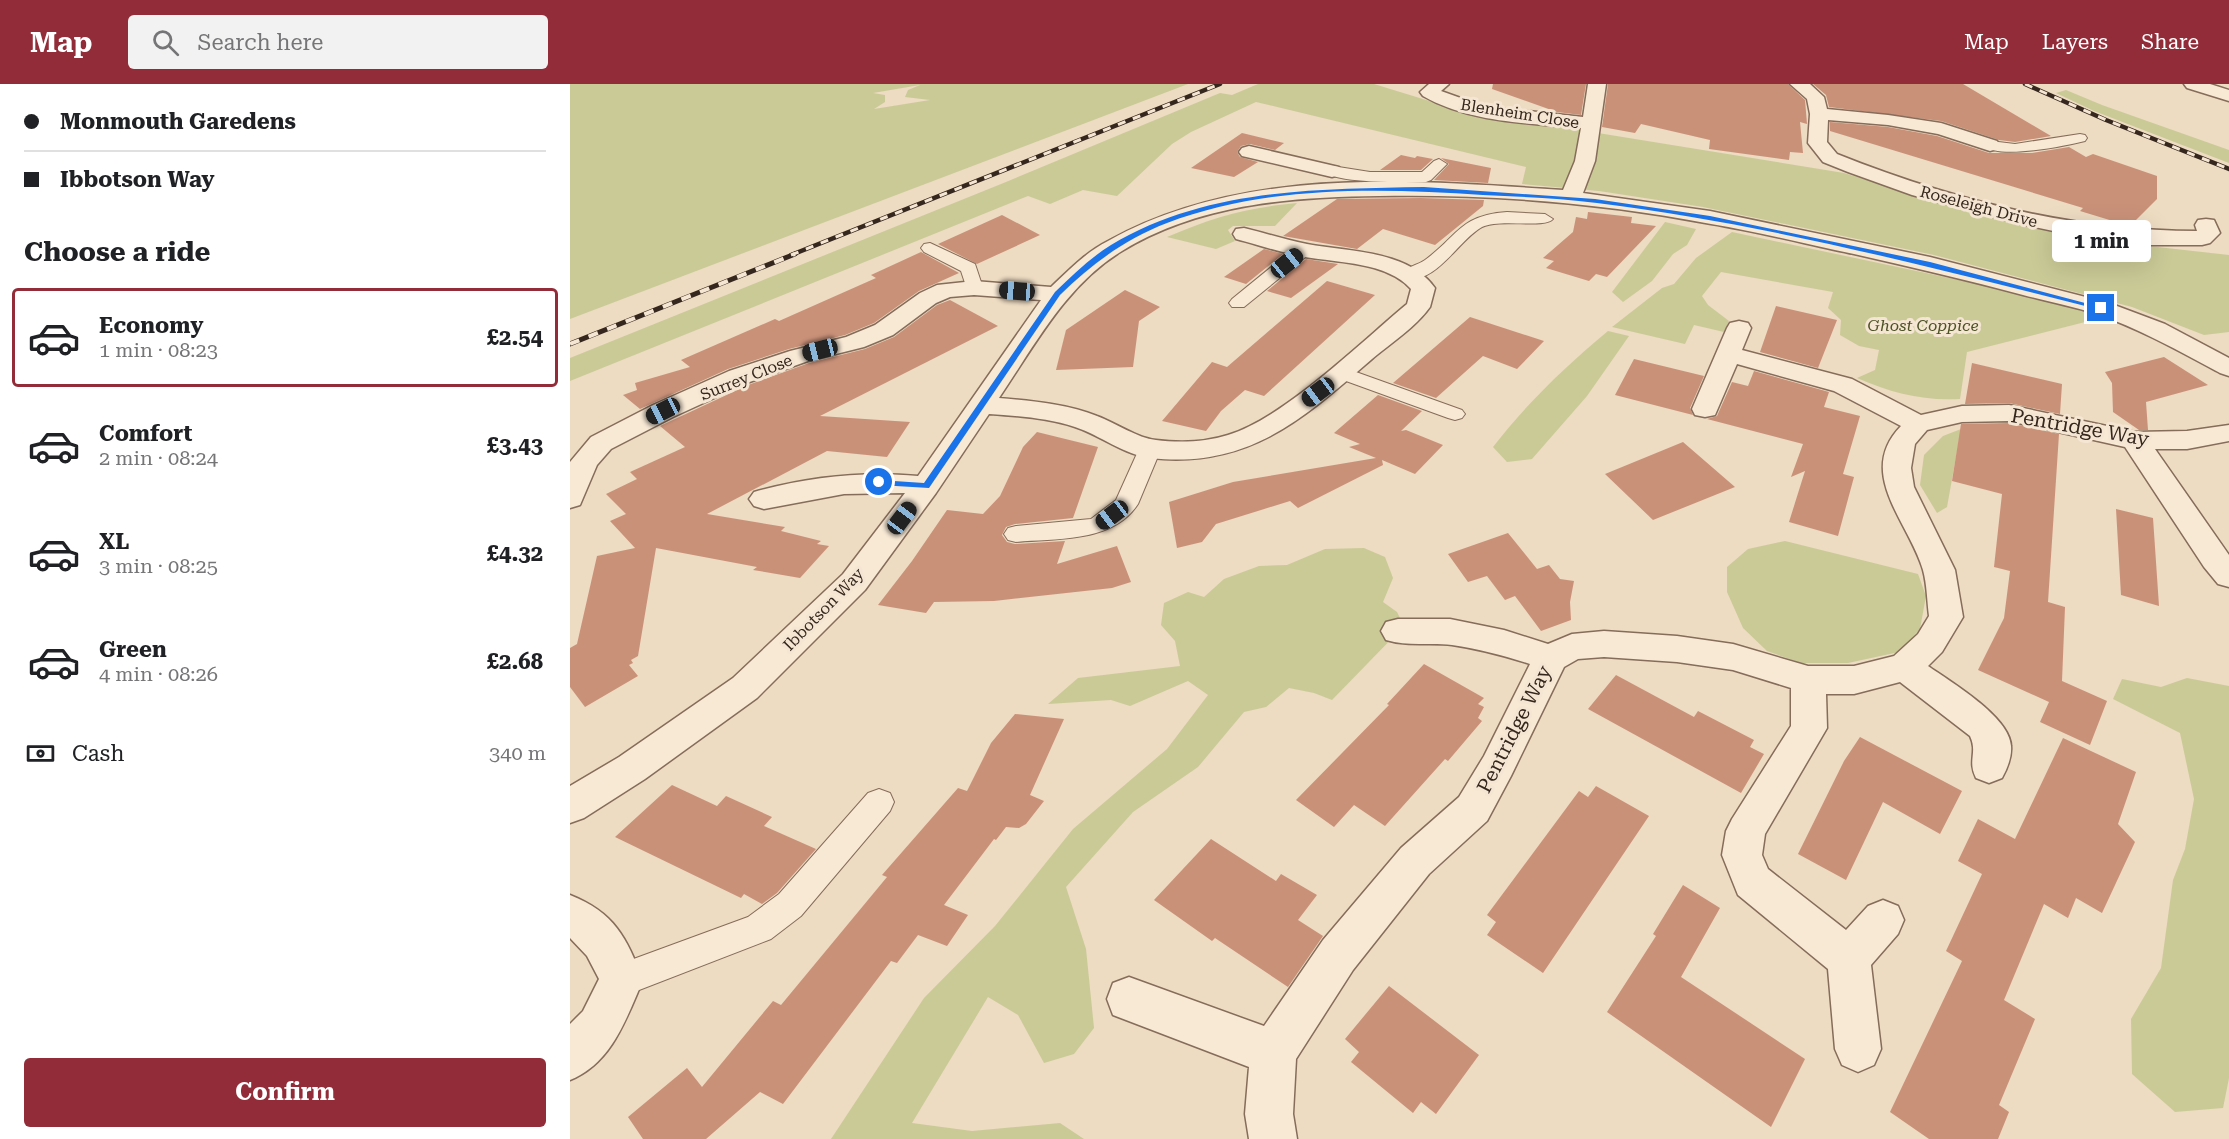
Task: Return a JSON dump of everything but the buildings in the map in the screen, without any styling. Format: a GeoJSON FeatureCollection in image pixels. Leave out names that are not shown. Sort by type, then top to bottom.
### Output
{"type":"FeatureCollection","features":[{"type":"Feature","properties":{"kind":"street","name":"Blenheim Close"},"geometry":{"type":"LineString","coordinates":[[1440,84],[1430,92],[1437,99],[1478,110],[1591,123]]}},
{"type":"Feature","properties":{"kind":"street"},"geometry":{"type":"LineString","coordinates":[[1571,197],[1585,161],[1597,84]]}},
{"type":"Feature","properties":{"kind":"street"},"geometry":{"type":"LineString","coordinates":[[1799,84],[1815,97],[1819,114],[1888,120],[1941,129],[1990,145]]}},
{"type":"Feature","properties":{"kind":"street"},"geometry":{"type":"LineString","coordinates":[[2204,86],[2229,96]]}},
{"type":"Feature","properties":{"kind":"street","name":"Roseleigh Drive"},"geometry":{"type":"LineString","coordinates":[[1819,114],[1817,143],[1830,158],[1919,191],[2023,219],[2082,231],[2151,238],[2202,238],[2209,233],[2206,225]]}},
{"type":"Feature","properties":{"kind":"street"},"geometry":{"type":"LineString","coordinates":[[1249,152],[1332,171]]}},
{"type":"Feature","properties":{"kind":"street"},"geometry":{"type":"LineString","coordinates":[[1268,195],[1260,182],[1262,173],[1279,159]]}},
{"type":"Feature","properties":{"kind":"street","name":"Ibbotson Way"},"geometry":{"type":"LineString","coordinates":[[570,806],[632,768],[746,688],[854,582],[926,486],[1058,294],[1085,267],[1114,246],[1163,222],[1219,205],[1268,195],[1337,190],[1424,189],[1571,197],[1710,218],[1930,264],[2101,308],[2156,329],[2229,369]]}},
{"type":"Feature","properties":{"kind":"street"},"geometry":{"type":"LineString","coordinates":[[982,405],[1036,409],[1085,422],[1150,449],[1199,450],[1237,442],[1273,425],[1342,373],[1418,307],[1423,288],[1410,274],[1376,262],[1303,250],[1244,234]]}},
{"type":"Feature","properties":{"kind":"street","name":"Surrey Close"},"geometry":{"type":"LineString","coordinates":[[570,498],[577,466],[602,443],[702,393],[798,356],[855,342],[884,330],[928,298],[945,290],[974,288],[1058,294]]}},
{"type":"Feature","properties":{"kind":"street"},"geometry":{"type":"LineString","coordinates":[[1705,409],[1739,328]]}},
{"type":"Feature","properties":{"kind":"street"},"geometry":{"type":"LineString","coordinates":[[1728,354],[1822,377],[1843,385],[1918,424]]}},
{"type":"Feature","properties":{"kind":"street","name":"Pentridge Way"},"geometry":{"type":"LineString","coordinates":[[1273,1139],[1269,1114],[1273,1053],[1338,955],[1414,861],[1473,808],[1498,765],[1551,658],[1572,647],[1604,644],[1677,649],[1733,657],[1808,680],[1854,680],[1905,667],[1930,643],[1946,617],[1939,570],[1899,487],[1897,468],[1901,442],[1918,424],[1962,414],[2009,413],[2135,441],[2187,440],[2229,433]]}},
{"type":"Feature","properties":{"kind":"street"},"geometry":{"type":"LineString","coordinates":[[2135,441],[2229,576]]}},
{"type":"Feature","properties":{"kind":"street"},"geometry":{"type":"LineString","coordinates":[[764,499],[814,487],[859,482],[926,486]]}},
{"type":"Feature","properties":{"kind":"street"},"geometry":{"type":"LineString","coordinates":[[1398,631],[1449,632],[1504,643],[1551,658]]}},
{"type":"Feature","properties":{"kind":"street"},"geometry":{"type":"LineString","coordinates":[[1905,667],[1983,726],[1993,745],[1989,767]]}},
{"type":"Feature","properties":{"kind":"street"},"geometry":{"type":"LineString","coordinates":[[1808,680],[1809,728],[1746,831],[1742,855],[1754,882],[1849,959],[1858,1049]]}},
{"type":"Feature","properties":{"kind":"street"},"geometry":{"type":"LineString","coordinates":[[570,915],[586,922],[610,950],[621,980],[599,1027],[570,1057]]}},
{"type":"Feature","properties":{"kind":"street"},"geometry":{"type":"LineString","coordinates":[[1849,959],[1883,920]]}},
{"type":"Feature","properties":{"kind":"street"},"geometry":{"type":"LineString","coordinates":[[1129,999],[1273,1053]]}},
{"type":"Feature","properties":{"kind":"lane"},"geometry":{"type":"LineString","coordinates":[[1990,145],[2015,148],[2080,138]]}},
{"type":"Feature","properties":{"kind":"lane"},"geometry":{"type":"LineString","coordinates":[[1332,171],[1370,177],[1426,177],[1439,164]]}},
{"type":"Feature","properties":{"kind":"lane"},"geometry":{"type":"LineString","coordinates":[[1410,274],[1426,269],[1473,225],[1505,216],[1545,219]]}},
{"type":"Feature","properties":{"kind":"lane"},"geometry":{"type":"LineString","coordinates":[[930,248],[969,268],[974,288]]}},
{"type":"Feature","properties":{"kind":"lane"},"geometry":{"type":"LineString","coordinates":[[1238,303],[1303,250]]}},
{"type":"Feature","properties":{"kind":"lane"},"geometry":{"type":"LineString","coordinates":[[1342,373],[1455,414]]}},
{"type":"Feature","properties":{"kind":"lane"},"geometry":{"type":"LineString","coordinates":[[1016,534],[1097,526],[1126,504],[1150,449]]}},
{"type":"Feature","properties":{"kind":"lane"},"geometry":{"type":"LineString","coordinates":[[621,980],[759,927],[790,905],[879,802]]}},
{"type":"Feature","properties":{"kind":"green space"},"geometry":{"type":"Polygon","coordinates":[[[570,84],[1188,84],[570,319],[570,84]],[[920,85],[873,93],[885,95],[885,102],[874,109],[930,100],[905,97],[908,90],[920,85]]]}},
{"type":"Feature","properties":{"kind":"green space"},"geometry":{"type":"Polygon","coordinates":[[[1258,84],[1374,84],[1462,111],[1844,173],[1996,219],[2086,239],[2229,255],[2229,332],[2204,335],[2132,307],[1934,255],[1703,207],[1599,191],[1522,184],[1526,167],[1256,102],[1191,132],[1172,144],[1117,196],[1083,190],[1050,204],[1028,196],[570,381],[570,358],[1220,93],[1232,95],[1258,84]]]}},
{"type":"Feature","properties":{"kind":"green space"},"geometry":{"type":"Polygon","coordinates":[[[2066,90],[2229,150],[2229,163],[2094,111],[2056,93],[2066,90]]]}},
{"type":"Feature","properties":{"kind":"green space"},"geometry":{"type":"Polygon","coordinates":[[[1297,203],[1275,226],[1233,226],[1228,230],[1235,241],[1216,249],[1167,237],[1230,214],[1297,203]]]}},
{"type":"Feature","properties":{"kind":"green space"},"geometry":{"type":"Polygon","coordinates":[[[1665,222],[1696,229],[1687,245],[1673,254],[1652,281],[1623,302],[1612,292],[1665,222]]]}},
{"type":"Feature","properties":{"kind":"green space","name":"Ghost Coppice"},"geometry":{"type":"Polygon","coordinates":[[[1732,232],[2030,295],[2083,309],[2093,320],[1967,352],[1960,399],[1933,399],[1907,395],[1857,378],[1875,370],[1879,350],[1859,346],[1840,335],[1841,320],[1828,308],[1833,292],[1721,272],[1702,296],[1708,305],[1729,321],[1724,332],[1694,325],[1685,344],[1612,327],[1662,288],[1674,284],[1696,258],[1732,232]]]}},
{"type":"Feature","properties":{"kind":"green space"},"geometry":{"type":"Polygon","coordinates":[[[1608,331],[1629,336],[1587,396],[1532,459],[1507,462],[1493,447],[1547,386],[1608,331]]]}},
{"type":"Feature","properties":{"kind":"green space"},"geometry":{"type":"Polygon","coordinates":[[[1961,429],[1947,507],[1937,513],[1920,485],[1924,455],[1943,436],[1961,429]]]}},
{"type":"Feature","properties":{"kind":"green space"},"geometry":{"type":"Polygon","coordinates":[[[1785,541],[1918,574],[1926,596],[1920,629],[1899,652],[1848,663],[1801,663],[1767,651],[1743,628],[1727,592],[1727,567],[1748,549],[1785,541]]]}},
{"type":"Feature","properties":{"kind":"green space"},"geometry":{"type":"Polygon","coordinates":[[[1364,548],[1385,557],[1393,578],[1383,602],[1397,612],[1404,626],[1332,700],[1314,693],[1289,688],[1266,707],[1244,712],[1198,767],[1133,812],[1066,887],[1086,949],[1094,1028],[1074,1054],[1044,1063],[1018,1015],[988,997],[912,1123],[972,1131],[1060,1123],[1084,1139],[831,1139],[924,998],[995,926],[1073,829],[1167,749],[1208,695],[1188,681],[1130,706],[1111,700],[1048,704],[1078,678],[1180,666],[1175,641],[1161,625],[1164,603],[1188,592],[1204,597],[1224,579],[1259,566],[1287,565],[1325,549],[1364,548]]]}},
{"type":"Feature","properties":{"kind":"green space"},"geometry":{"type":"Polygon","coordinates":[[[2187,678],[2229,686],[2229,1078],[2223,1108],[2175,1112],[2132,1074],[2131,1019],[2161,968],[2173,880],[2185,849],[2194,799],[2180,733],[2113,699],[2122,679],[2161,687],[2187,678]]]}},
{"type":"Feature","properties":{"kind":"railway"},"geometry":{"type":"LineString","coordinates":[[791,255],[1220,84]]}},
{"type":"Feature","properties":{"kind":"railway"},"geometry":{"type":"LineString","coordinates":[[2025,84],[2106,120],[2229,169]]}},
{"type":"Feature","properties":{"kind":"railway"},"geometry":{"type":"LineString","coordinates":[[570,344],[795,254]]}},
{"type":"Feature","properties":{"kind":"route"},"geometry":{"type":"LineString","coordinates":[[879,482],[926,486],[1058,294],[1085,267],[1114,246],[1163,222],[1219,205],[1268,195],[1337,190],[1424,189],[1501,192],[1595,200],[1752,226],[1930,264],[2101,308]]}}]}
